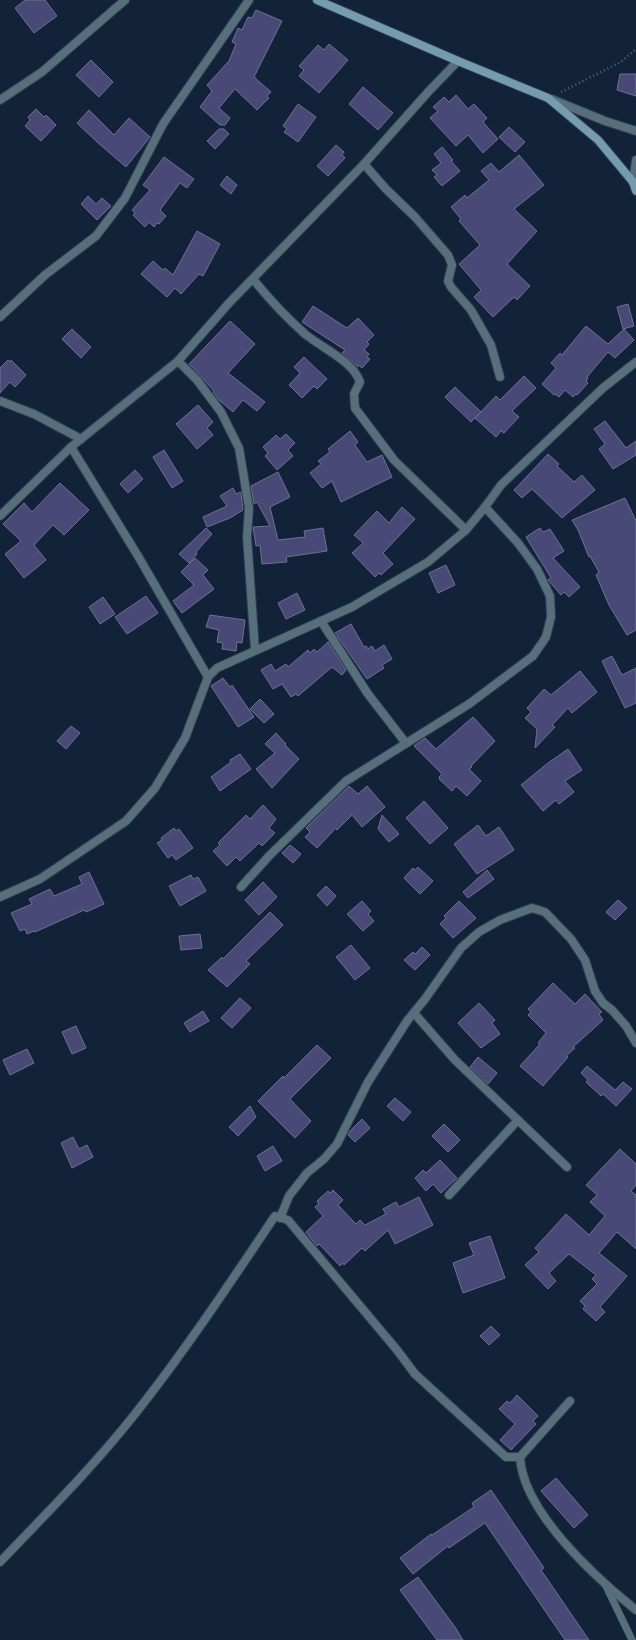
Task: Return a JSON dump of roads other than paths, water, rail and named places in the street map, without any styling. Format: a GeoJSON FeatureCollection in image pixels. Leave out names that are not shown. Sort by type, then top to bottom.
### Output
{"type":"FeatureCollection","features":[{"type":"Feature","properties":{"kind":"street"},"geometry":{"type":"LineString","coordinates":[[0,100],[42,72],[125,0]]}},
{"type":"Feature","properties":{"kind":"street"},"geometry":{"type":"LineString","coordinates":[[0,317],[45,275],[96,236],[125,198],[163,124],[249,0]]}},
{"type":"Feature","properties":{"kind":"street"},"geometry":{"type":"LineString","coordinates":[[317,0],[548,98],[605,121],[636,131]]}},
{"type":"Feature","properties":{"kind":"street"},"geometry":{"type":"LineString","coordinates":[[0,516],[71,447],[178,361],[229,303],[364,164],[458,61]]}},
{"type":"Feature","properties":{"kind":"street"},"geometry":{"type":"LineString","coordinates":[[548,98],[598,140],[633,182],[636,191]]}},
{"type":"Feature","properties":{"kind":"street"},"geometry":{"type":"LineString","coordinates":[[633,182],[636,160]]}},
{"type":"Feature","properties":{"kind":"street"},"geometry":{"type":"LineString","coordinates":[[364,164],[386,189],[415,217],[448,255],[452,265],[448,282],[471,310],[491,345],[500,377]]}},
{"type":"Feature","properties":{"kind":"street"},"geometry":{"type":"LineString","coordinates":[[253,278],[274,305],[301,330],[340,359],[358,375],[360,382],[354,394],[355,408],[394,460],[466,530]]}},
{"type":"Feature","properties":{"kind":"street"},"geometry":{"type":"LineString","coordinates":[[178,361],[197,380],[221,412],[240,448],[248,508],[247,537],[255,650]]}},
{"type":"Feature","properties":{"kind":"street"},"geometry":{"type":"LineString","coordinates":[[0,897],[40,879],[126,821],[155,788],[185,738],[208,678],[218,668],[352,607],[428,562],[466,530],[486,507],[501,484],[603,388],[636,362]]}},
{"type":"Feature","properties":{"kind":"street"},"geometry":{"type":"LineString","coordinates":[[0,401],[34,414],[81,439]]}},
{"type":"Feature","properties":{"kind":"street"},"geometry":{"type":"LineString","coordinates":[[71,447],[138,556],[208,678]]}},
{"type":"Feature","properties":{"kind":"street"},"geometry":{"type":"LineString","coordinates":[[241,887],[269,856],[346,781],[405,742],[469,704],[533,656],[546,637],[551,617],[550,596],[537,569],[518,543],[486,507]]}},
{"type":"Feature","properties":{"kind":"street"},"geometry":{"type":"LineString","coordinates":[[321,621],[368,694],[405,742]]}},
{"type":"Feature","properties":{"kind":"street"},"geometry":{"type":"LineString","coordinates":[[280,1218],[289,1196],[298,1184],[307,1173],[324,1159],[337,1144],[368,1082],[407,1021],[462,948],[473,938],[500,920],[532,908],[545,912],[571,940],[585,960],[595,991],[603,1003],[612,1010],[626,1026],[636,1043]]}},
{"type":"Feature","properties":{"kind":"street"},"geometry":{"type":"LineString","coordinates":[[414,1013],[455,1060],[567,1167]]}},
{"type":"Feature","properties":{"kind":"street"},"geometry":{"type":"LineString","coordinates":[[449,1195],[518,1120]]}},
{"type":"Feature","properties":{"kind":"street"},"geometry":{"type":"LineString","coordinates":[[0,1562],[77,1483],[134,1415],[192,1340],[275,1216],[288,1220],[397,1350],[415,1374],[506,1457],[520,1457]]}},
{"type":"Feature","properties":{"kind":"street"},"geometry":{"type":"LineString","coordinates":[[570,1401],[520,1457],[520,1469],[532,1498],[559,1538],[636,1610]]}},
{"type":"Feature","properties":{"kind":"lane"},"geometry":{"type":"LineString","coordinates":[[603,1580],[632,1640]]}}]}
